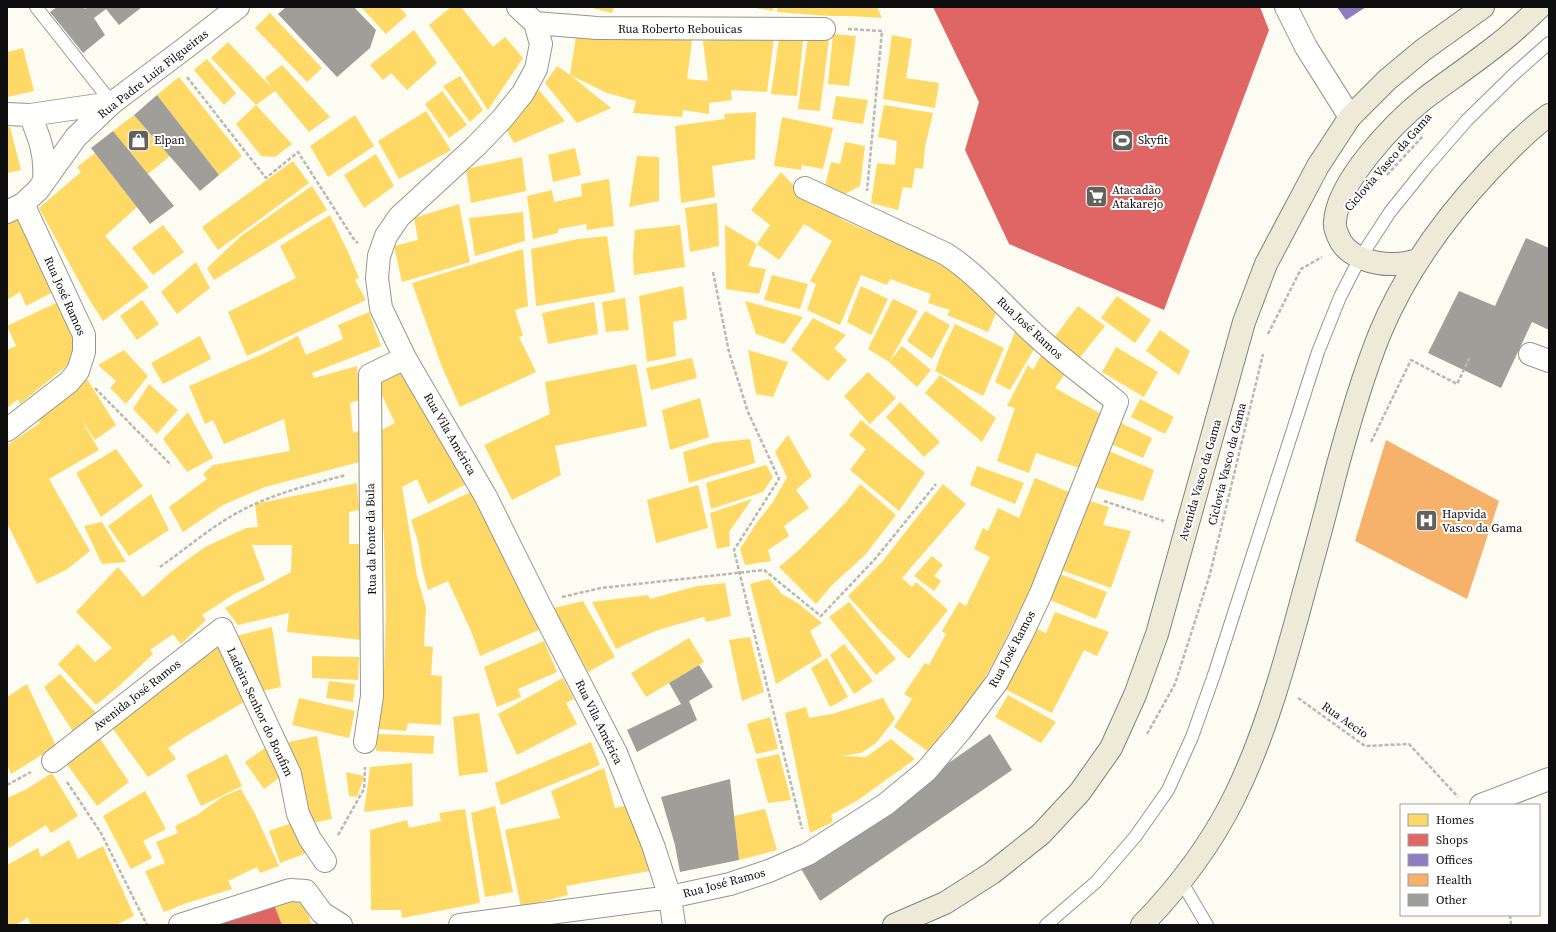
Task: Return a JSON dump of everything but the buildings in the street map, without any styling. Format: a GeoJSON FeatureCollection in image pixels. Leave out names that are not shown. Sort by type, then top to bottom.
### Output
{"type":"FeatureCollection","features":[{"type":"Feature","properties":{"kind":"main road","name":"Avenida Vasco da Gama"},"geometry":{"type":"LineString","coordinates":[[894,925],[945,903],[992,873],[1041,834],[1080,792],[1111,748],[1135,695],[1157,634],[1244,322],[1266,264],[1318,166],[1350,117],[1387,80],[1423,50],[1483,7]]}},
{"type":"Feature","properties":{"kind":"main road"},"geometry":{"type":"LineString","coordinates":[[1418,260],[1394,264],[1379,263],[1360,258],[1345,248],[1338,236],[1334,223],[1339,204],[1349,182],[1391,129],[1423,100],[1498,45],[1540,7]]}},
{"type":"Feature","properties":{"kind":"main road"},"geometry":{"type":"LineString","coordinates":[[1142,925],[1181,881],[1210,840],[1234,799],[1256,748],[1279,683],[1347,432],[1366,369],[1397,296],[1418,260],[1470,191],[1505,154],[1549,115]]}},
{"type":"Feature","properties":{"kind":"street","name":"Rua Padre Luiz Filgueiras"},"geometry":{"type":"LineString","coordinates":[[15,208],[38,190],[76,137],[112,103],[238,7]]}},
{"type":"Feature","properties":{"kind":"street"},"geometry":{"type":"LineString","coordinates":[[518,7],[535,23]]}},
{"type":"Feature","properties":{"kind":"street"},"geometry":{"type":"LineString","coordinates":[[1286,7],[1306,47],[1350,117]]}},
{"type":"Feature","properties":{"kind":"street","name":"Rua Roberto Rebouicas"},"geometry":{"type":"LineString","coordinates":[[535,23],[597,28],[824,29]]}},
{"type":"Feature","properties":{"kind":"street","name":"Rua Vila América"},"geometry":{"type":"LineString","coordinates":[[535,23],[541,44],[536,69],[523,93],[502,119],[476,146],[399,217],[386,236],[379,256],[377,278],[381,308],[405,358],[486,497],[616,753],[653,845],[670,897],[674,925]]}},
{"type":"Feature","properties":{"kind":"street"},"geometry":{"type":"LineString","coordinates":[[7,114],[30,115],[112,103]]}},
{"type":"Feature","properties":{"kind":"street"},"geometry":{"type":"LineString","coordinates":[[30,115],[42,146],[45,164],[44,181]]}},
{"type":"Feature","properties":{"kind":"street","name":"Rua José Ramos"},"geometry":{"type":"LineString","coordinates":[[460,925],[670,897],[730,884],[769,871],[808,854],[886,804],[926,771],[961,730],[997,682],[1022,634],[1041,593],[1118,402],[1061,357],[1031,331],[962,265],[946,254],[864,217],[805,188]]}},
{"type":"Feature","properties":{"kind":"street","name":"Rua José Ramos"},"geometry":{"type":"LineString","coordinates":[[7,430],[69,382],[78,371],[84,352],[84,336],[15,208]]}},
{"type":"Feature","properties":{"kind":"street","name":"Rua da Fonte da Bula"},"geometry":{"type":"LineString","coordinates":[[365,742],[372,696],[370,375],[405,358]]}},
{"type":"Feature","properties":{"kind":"street","name":"Avenida José Ramos"},"geometry":{"type":"LineString","coordinates":[[53,761],[222,629]]}},
{"type":"Feature","properties":{"kind":"street","name":"Ladeira Senhor do Bonfim"},"geometry":{"type":"LineString","coordinates":[[222,629],[290,774],[298,814],[310,839],[325,861]]}},
{"type":"Feature","properties":{"kind":"street"},"geometry":{"type":"LineString","coordinates":[[1484,804],[1549,779]]}},
{"type":"Feature","properties":{"kind":"street"},"geometry":{"type":"LineString","coordinates":[[180,925],[290,890],[306,891],[322,913],[341,925]]}},
{"type":"Feature","properties":{"kind":"lane"},"geometry":{"type":"LineString","coordinates":[[36,7],[112,103]]}},
{"type":"Feature","properties":{"kind":"lane"},"geometry":{"type":"LineString","coordinates":[[1046,925],[1096,882],[1135,837],[1168,790],[1192,737],[1216,672],[1318,352],[1340,297],[1360,258],[1390,212],[1467,120],[1513,75],[1549,43]]}},
{"type":"Feature","properties":{"kind":"lane"},"geometry":{"type":"LineString","coordinates":[[1181,881],[1207,925]]}},
{"type":"Feature","properties":{"kind":"path"},"geometry":{"type":"LineString","coordinates":[[824,29],[882,31],[864,217]]}},
{"type":"Feature","properties":{"kind":"path"},"geometry":{"type":"LineString","coordinates":[[172,58],[266,178],[298,152],[354,241],[379,256]]}},
{"type":"Feature","properties":{"kind":"path","name":"Ciclovia Vasco da Gama"},"geometry":{"type":"LineString","coordinates":[[1387,175],[1424,134]]}},
{"type":"Feature","properties":{"kind":"path"},"geometry":{"type":"LineString","coordinates":[[1267,335],[1301,269],[1327,254],[1338,236]]}},
{"type":"Feature","properties":{"kind":"path"},"geometry":{"type":"LineString","coordinates":[[714,272],[729,352],[745,405],[779,479],[734,550],[808,854]]}},
{"type":"Feature","properties":{"kind":"path","name":"Ciclovia Vasco da Gama"},"geometry":{"type":"LineString","coordinates":[[1145,738],[1175,684],[1210,574],[1264,350]]}},
{"type":"Feature","properties":{"kind":"path"},"geometry":{"type":"LineString","coordinates":[[1368,446],[1373,440],[1411,360],[1457,384],[1470,357]]}},
{"type":"Feature","properties":{"kind":"path"},"geometry":{"type":"LineString","coordinates":[[78,371],[171,465]]}},
{"type":"Feature","properties":{"kind":"path"},"geometry":{"type":"LineString","coordinates":[[160,567],[216,526],[255,504],[310,485],[370,469]]}},
{"type":"Feature","properties":{"kind":"path"},"geometry":{"type":"LineString","coordinates":[[538,602],[601,588],[764,570],[821,616],[875,559],[936,484]]}},
{"type":"Feature","properties":{"kind":"path"},"geometry":{"type":"LineString","coordinates":[[1081,493],[1186,529]]}},
{"type":"Feature","properties":{"kind":"path","name":"Rua Aecio"},"geometry":{"type":"LineString","coordinates":[[1279,683],[1365,746],[1409,744],[1460,799]]}},
{"type":"Feature","properties":{"kind":"path"},"geometry":{"type":"LineString","coordinates":[[325,861],[364,789],[365,742]]}},
{"type":"Feature","properties":{"kind":"path"},"geometry":{"type":"LineString","coordinates":[[53,761],[101,833],[147,925]]}},
{"type":"Feature","properties":{"kind":"place","name":"Elpan"},"geometry":{"type":"Point","coordinates":[138,140]}},
{"type":"Feature","properties":{"kind":"place","name":"Skyfit"},"geometry":{"type":"Point","coordinates":[1122,140]}},
{"type":"Feature","properties":{"kind":"place","name":"Atacadão Atakarejo"},"geometry":{"type":"Point","coordinates":[1097,197]}},
{"type":"Feature","properties":{"kind":"place","name":"Hapvida Vasco da Gama"},"geometry":{"type":"Point","coordinates":[1427,521]}}]}
